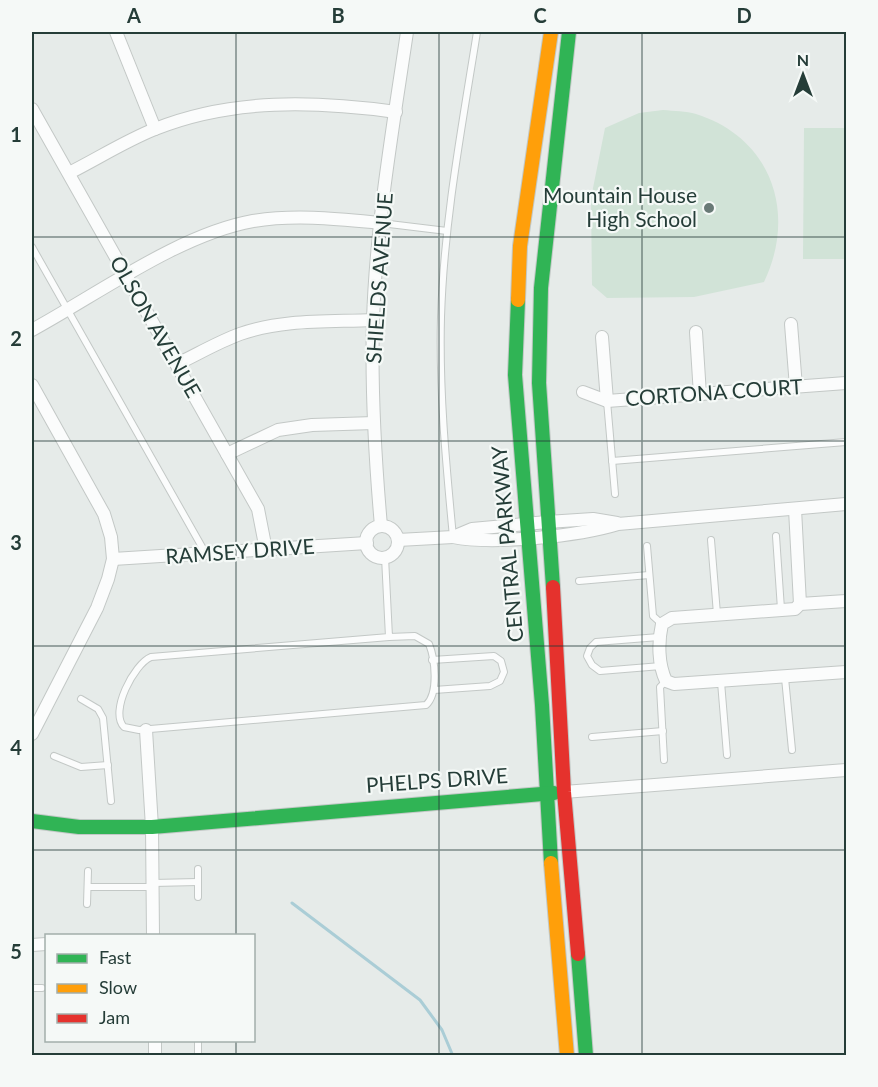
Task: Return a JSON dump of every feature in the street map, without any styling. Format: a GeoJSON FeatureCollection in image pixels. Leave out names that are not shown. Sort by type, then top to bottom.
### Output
{"type":"FeatureCollection","features":[{"type":"Feature","properties":{"kind":"main road","name":"CENTRAL PARKWAY"},"geometry":{"type":"LineString","coordinates":[[551,32],[520,246],[515,375],[542,705],[545,794],[567,1056]]}},
{"type":"Feature","properties":{"kind":"main road","name":"CENTRAL PARKWAY"},"geometry":{"type":"LineString","coordinates":[[569,32],[546,230],[539,327],[540,423],[559,666],[564,792],[586,1056]]}},
{"type":"Feature","properties":{"kind":"main road","name":"PHELPS DRIVE"},"geometry":{"type":"LineString","coordinates":[[32,821],[79,827],[152,827],[564,792]]}},
{"type":"Feature","properties":{"kind":"street"},"geometry":{"type":"LineString","coordinates":[[116,32],[155,129]]}},
{"type":"Feature","properties":{"kind":"street","name":"SHIELDS AVENUE"},"geometry":{"type":"LineString","coordinates":[[381,526],[374,423],[373,321],[381,223],[407,32]]}},
{"type":"Feature","properties":{"kind":"street"},"geometry":{"type":"LineString","coordinates":[[69,173],[155,129],[200,115],[274,104],[320,104],[396,112]]}},
{"type":"Feature","properties":{"kind":"street","name":"OLSON AVENUE"},"geometry":{"type":"LineString","coordinates":[[32,110],[258,509],[266,550]]}},
{"type":"Feature","properties":{"kind":"street"},"geometry":{"type":"LineString","coordinates":[[32,330],[199,238],[252,221],[311,217],[381,223]]}},
{"type":"Feature","properties":{"kind":"street"},"geometry":{"type":"LineString","coordinates":[[177,364],[224,340],[264,327],[290,323],[373,321]]}},
{"type":"Feature","properties":{"kind":"street"},"geometry":{"type":"LineString","coordinates":[[791,324],[796,387]]}},
{"type":"Feature","properties":{"kind":"street"},"geometry":{"type":"LineString","coordinates":[[696,332],[700,395]]}},
{"type":"Feature","properties":{"kind":"street"},"geometry":{"type":"LineString","coordinates":[[602,337],[607,401]]}},
{"type":"Feature","properties":{"kind":"street","name":"CORTONA COURT"},"geometry":{"type":"LineString","coordinates":[[583,392],[607,401],[846,383]]}},
{"type":"Feature","properties":{"kind":"street"},"geometry":{"type":"LineString","coordinates":[[32,385],[104,514],[111,537],[113,559],[97,608],[32,734]]}},
{"type":"Feature","properties":{"kind":"street"},"geometry":{"type":"LineString","coordinates":[[227,454],[278,430],[312,425],[374,423]]}},
{"type":"Feature","properties":{"kind":"street"},"geometry":{"type":"LineString","coordinates":[[398,540],[453,537],[472,528],[594,532],[618,524],[846,504]]}},
{"type":"Feature","properties":{"kind":"street"},"geometry":{"type":"LineString","coordinates":[[795,509],[800,604]]}},
{"type":"Feature","properties":{"kind":"street"},"geometry":{"type":"LineString","coordinates":[[381,526],[390,528],[398,540],[396,549],[385,557],[375,555],[367,543],[372,530],[381,526]]}},
{"type":"Feature","properties":{"kind":"street","name":"RAMSEY DRIVE"},"geometry":{"type":"LineString","coordinates":[[113,559],[206,555],[367,543]]}},
{"type":"Feature","properties":{"kind":"street"},"geometry":{"type":"LineString","coordinates":[[846,602],[800,604],[795,609],[672,618],[662,624],[659,637],[661,666],[666,681],[684,685],[846,672]]}},
{"type":"Feature","properties":{"kind":"street"},"geometry":{"type":"LineString","coordinates":[[146,730],[152,827],[153,934]]}},
{"type":"Feature","properties":{"kind":"street","name":"PHELPS DRIVE"},"geometry":{"type":"LineString","coordinates":[[564,792],[846,770]]}},
{"type":"Feature","properties":{"kind":"lane"},"geometry":{"type":"LineString","coordinates":[[453,537],[441,396],[441,317],[447,231],[477,32]]}},
{"type":"Feature","properties":{"kind":"lane"},"geometry":{"type":"LineString","coordinates":[[381,223],[447,231]]}},
{"type":"Feature","properties":{"kind":"lane"},"geometry":{"type":"LineString","coordinates":[[32,247],[206,555]]}},
{"type":"Feature","properties":{"kind":"lane"},"geometry":{"type":"LineString","coordinates":[[607,401],[615,494]]}},
{"type":"Feature","properties":{"kind":"lane"},"geometry":{"type":"LineString","coordinates":[[612,461],[846,442]]}},
{"type":"Feature","properties":{"kind":"lane"},"geometry":{"type":"LineString","coordinates":[[776,536],[781,610]]}},
{"type":"Feature","properties":{"kind":"lane"},"geometry":{"type":"LineString","coordinates":[[711,540],[717,614]]}},
{"type":"Feature","properties":{"kind":"lane"},"geometry":{"type":"LineString","coordinates":[[647,546],[653,616],[662,624]]}},
{"type":"Feature","properties":{"kind":"lane"},"geometry":{"type":"LineString","coordinates":[[385,557],[390,637]]}},
{"type":"Feature","properties":{"kind":"lane"},"geometry":{"type":"LineString","coordinates":[[579,581],[650,575]]}},
{"type":"Feature","properties":{"kind":"lane"},"geometry":{"type":"LineString","coordinates":[[390,637],[420,637],[429,644],[434,690],[429,702],[415,707],[146,730],[130,729],[119,720],[119,705],[136,671],[142,662],[151,657],[390,637]]}},
{"type":"Feature","properties":{"kind":"lane"},"geometry":{"type":"LineString","coordinates":[[659,637],[597,642],[590,648],[587,656],[592,665],[600,670],[661,666]]}},
{"type":"Feature","properties":{"kind":"lane"},"geometry":{"type":"LineString","coordinates":[[432,660],[494,656],[501,661],[504,672],[500,681],[490,686],[434,690]]}},
{"type":"Feature","properties":{"kind":"lane"},"geometry":{"type":"LineString","coordinates":[[786,678],[792,750]]}},
{"type":"Feature","properties":{"kind":"lane"},"geometry":{"type":"LineString","coordinates":[[664,759],[660,687],[666,681]]}},
{"type":"Feature","properties":{"kind":"lane"},"geometry":{"type":"LineString","coordinates":[[722,682],[727,755]]}},
{"type":"Feature","properties":{"kind":"lane"},"geometry":{"type":"LineString","coordinates":[[81,699],[98,709],[105,726],[111,801]]}},
{"type":"Feature","properties":{"kind":"lane"},"geometry":{"type":"LineString","coordinates":[[105,726],[119,720]]}},
{"type":"Feature","properties":{"kind":"lane"},"geometry":{"type":"LineString","coordinates":[[592,737],[663,731]]}},
{"type":"Feature","properties":{"kind":"lane"},"geometry":{"type":"LineString","coordinates":[[54,756],[81,767],[108,765]]}},
{"type":"Feature","properties":{"kind":"lane"},"geometry":{"type":"LineString","coordinates":[[198,869],[198,897]]}},
{"type":"Feature","properties":{"kind":"lane"},"geometry":{"type":"LineString","coordinates":[[87,904],[88,871]]}},
{"type":"Feature","properties":{"kind":"lane"},"geometry":{"type":"LineString","coordinates":[[88,887],[198,882]]}},
{"type":"Feature","properties":{"kind":"lane"},"geometry":{"type":"LineString","coordinates":[[32,988],[42,988]]}},
{"type":"Feature","properties":{"kind":"lane"},"geometry":{"type":"LineString","coordinates":[[198,1042],[198,1054]]}},
{"type":"Feature","properties":{"kind":"green space"},"geometry":{"type":"Polygon","coordinates":[[[663,110],[696,114],[722,125],[743,141],[760,160],[771,181],[777,205],[778,230],[774,256],[764,282],[694,297],[607,298],[592,285],[591,198],[605,128],[639,113],[663,110]]]}},
{"type":"Feature","properties":{"kind":"green space"},"geometry":{"type":"Polygon","coordinates":[[[804,128],[846,128],[846,259],[803,259],[804,128]]]}},
{"type":"Feature","properties":{"kind":"waterway"},"geometry":{"type":"LineString","coordinates":[[292,903],[420,1000],[442,1030],[453,1056]]}},
{"type":"Feature","properties":{"kind":"traffic: fast"},"geometry":{"type":"LineString","coordinates":[[553,587],[539,383],[541,288],[569,32]]}},
{"type":"Feature","properties":{"kind":"traffic: fast"},"geometry":{"type":"LineString","coordinates":[[518,300],[515,375],[542,705],[551,863]]}},
{"type":"Feature","properties":{"kind":"traffic: fast"},"geometry":{"type":"LineString","coordinates":[[32,821],[79,827],[152,827],[554,793]]}},
{"type":"Feature","properties":{"kind":"traffic: fast"},"geometry":{"type":"LineString","coordinates":[[578,954],[586,1056]]}},
{"type":"Feature","properties":{"kind":"traffic: slow"},"geometry":{"type":"LineString","coordinates":[[518,300],[520,246],[551,32]]}},
{"type":"Feature","properties":{"kind":"traffic: slow"},"geometry":{"type":"LineString","coordinates":[[551,863],[567,1056]]}},
{"type":"Feature","properties":{"kind":"traffic: jam"},"geometry":{"type":"LineString","coordinates":[[553,587],[564,792],[578,954]]}},
{"type":"Feature","properties":{"kind":"place","name":"Mountain House High School"},"geometry":{"type":"Point","coordinates":[709,208]}}]}
